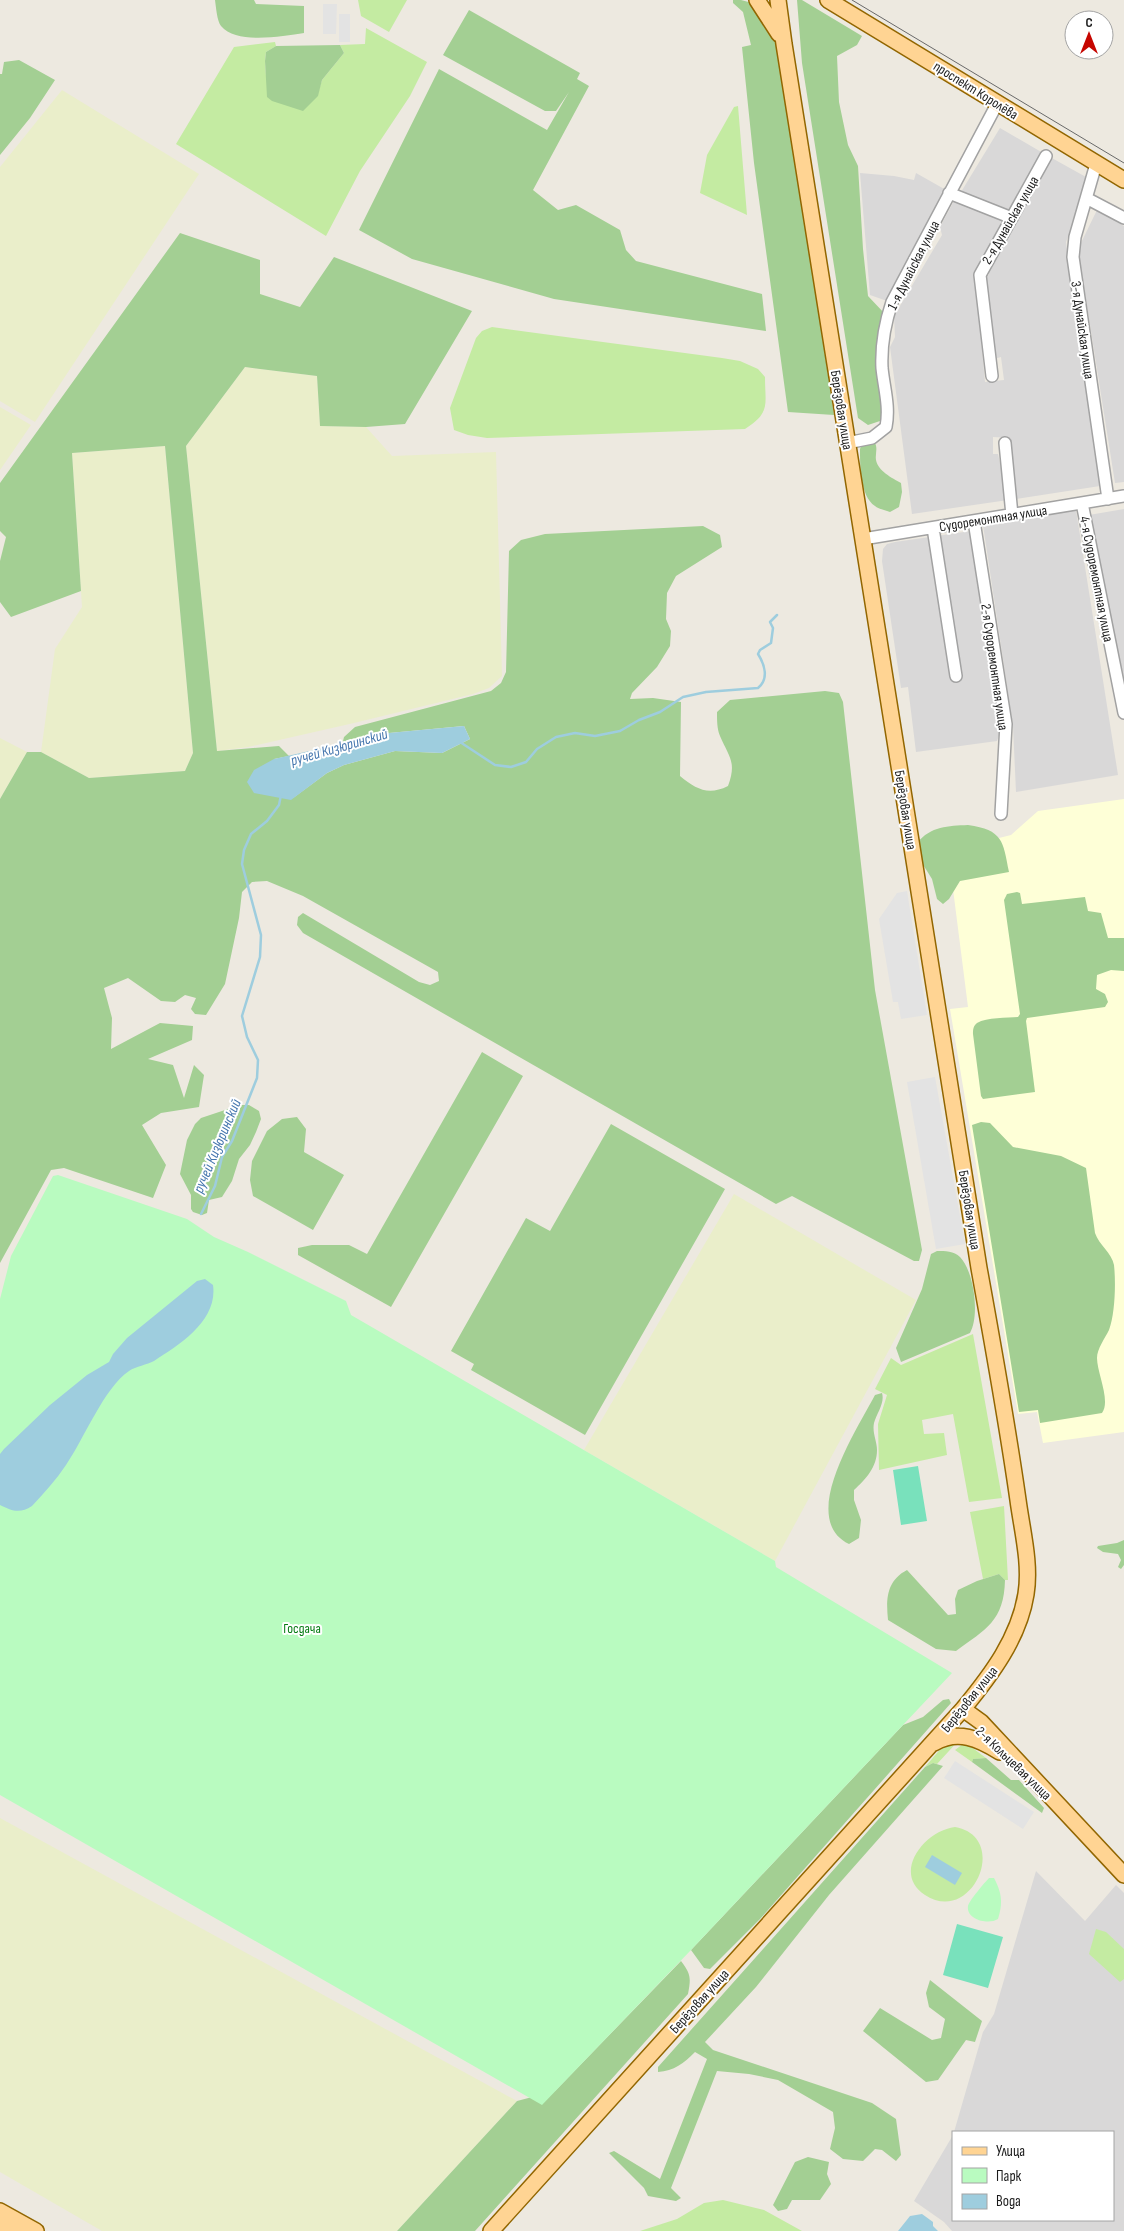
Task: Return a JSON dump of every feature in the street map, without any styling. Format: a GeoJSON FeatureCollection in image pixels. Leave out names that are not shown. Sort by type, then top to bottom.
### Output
{"type":"FeatureCollection","features":[{"type":"Feature","properties":{"kind":"main road"},"geometry":{"type":"LineString","coordinates":[[757,0],[772,21],[784,44]]}},
{"type":"Feature","properties":{"kind":"main road","name":"Берёзовая улица"},"geometry":{"type":"LineString","coordinates":[[491,2231],[963,1709],[991,1675],[1007,1648],[1025,1602],[1027,1569],[1008,1431],[979,1268],[778,0]]}},
{"type":"Feature","properties":{"kind":"main road","name":"проспект Королёва"},"geometry":{"type":"LineString","coordinates":[[828,0],[1124,180]]}},
{"type":"Feature","properties":{"kind":"main road","name":"2-я Кольцевая улица"},"geometry":{"type":"LineString","coordinates":[[963,1709],[976,1727],[1000,1752],[1122,1867]]}},
{"type":"Feature","properties":{"kind":"main road","name":"2-я Кольцевая улица"},"geometry":{"type":"LineString","coordinates":[[963,1709],[981,1722],[1060,1808]]}},
{"type":"Feature","properties":{"kind":"main road"},"geometry":{"type":"LineString","coordinates":[[929,1747],[947,1738],[958,1736],[978,1740],[1000,1752]]}},
{"type":"Feature","properties":{"kind":"main road"},"geometry":{"type":"LineString","coordinates":[[0,2211],[36,2231]]}},
{"type":"Feature","properties":{"kind":"main road"},"geometry":{"type":"LineString","coordinates":[[0,2224],[13,2231]]}},
{"type":"Feature","properties":{"kind":"street","name":"1-я Дунайская улица"},"geometry":{"type":"LineString","coordinates":[[848,443],[872,438],[886,426],[888,404],[882,360],[888,314],[895,296],[997,104]]}},
{"type":"Feature","properties":{"kind":"street","name":"2-я Дунайская улица"},"geometry":{"type":"LineString","coordinates":[[992,376],[980,275],[1046,156]]}},
{"type":"Feature","properties":{"kind":"street","name":"3-я Дунайская улица"},"geometry":{"type":"LineString","coordinates":[[1096,164],[1088,199],[1075,237],[1073,257],[1108,499]]}},
{"type":"Feature","properties":{"kind":"street"},"geometry":{"type":"LineString","coordinates":[[949,193],[1012,218]]}},
{"type":"Feature","properties":{"kind":"street"},"geometry":{"type":"LineString","coordinates":[[1088,199],[1124,218]]}},
{"type":"Feature","properties":{"kind":"street"},"geometry":{"type":"LineString","coordinates":[[1005,444],[1012,515]]}},
{"type":"Feature","properties":{"kind":"street","name":"Судоремонтная улица"},"geometry":{"type":"LineString","coordinates":[[863,539],[1124,496]]}},
{"type":"Feature","properties":{"kind":"street","name":"4-я Судоремонтная улица"},"geometry":{"type":"LineString","coordinates":[[1082,503],[1124,713]]}},
{"type":"Feature","properties":{"kind":"street","name":"2-я Судоремонтная улица"},"geometry":{"type":"LineString","coordinates":[[974,521],[1006,724],[1001,814]]}},
{"type":"Feature","properties":{"kind":"street"},"geometry":{"type":"LineString","coordinates":[[933,528],[956,676]]}},
{"type":"Feature","properties":{"kind":"shaded area"},"geometry":{"type":"Polygon","coordinates":[[[323,4],[337,4],[336,34],[323,34],[323,4]]]}},
{"type":"Feature","properties":{"kind":"shaded area"},"geometry":{"type":"Polygon","coordinates":[[[339,14],[350,14],[350,42],[339,42],[339,14]]]}},
{"type":"Feature","properties":{"kind":"shaded area"},"geometry":{"type":"Polygon","coordinates":[[[62,90],[199,174],[35,422],[0,401],[0,167],[62,90]]]}},
{"type":"Feature","properties":{"kind":"shaded area"},"geometry":{"type":"Polygon","coordinates":[[[1000,128],[1043,153],[1011,212],[961,192],[1000,128]]]}},
{"type":"Feature","properties":{"kind":"shaded area"},"geometry":{"type":"Polygon","coordinates":[[[1050,157],[1086,177],[1086,184],[1077,215],[1066,242],[1100,486],[1016,499],[1010,438],[993,437],[993,454],[998,454],[1008,500],[912,514],[890,347],[895,337],[894,316],[942,235],[940,227],[955,199],[971,204],[1006,223],[975,274],[985,382],[1004,380],[1001,357],[994,359],[983,276],[989,275],[988,267],[1050,157]]]}},
{"type":"Feature","properties":{"kind":"shaded area"},"geometry":{"type":"Polygon","coordinates":[[[860,173],[914,180],[916,173],[946,190],[890,302],[870,295],[860,173]]]}},
{"type":"Feature","properties":{"kind":"shaded area"},"geometry":{"type":"Polygon","coordinates":[[[1097,210],[1124,226],[1124,482],[1115,483],[1078,249],[1097,210]]]}},
{"type":"Feature","properties":{"kind":"shaded area"},"geometry":{"type":"Polygon","coordinates":[[[245,367],[317,376],[320,426],[366,427],[392,456],[496,452],[502,676],[489,688],[473,694],[354,723],[248,747],[217,751],[186,446],[245,367]]]}},
{"type":"Feature","properties":{"kind":"shaded area"},"geometry":{"type":"Polygon","coordinates":[[[0,407],[31,425],[0,470],[0,407]]]}},
{"type":"Feature","properties":{"kind":"shaded area"},"geometry":{"type":"Polygon","coordinates":[[[165,446],[193,753],[185,771],[89,778],[41,752],[55,649],[82,607],[72,453],[165,446]]]}},
{"type":"Feature","properties":{"kind":"shaded area"},"geometry":{"type":"Polygon","coordinates":[[[1124,509],[1124,688],[1089,515],[1124,509]]]}},
{"type":"Feature","properties":{"kind":"shaded area"},"geometry":{"type":"Polygon","coordinates":[[[1076,510],[1118,775],[1016,792],[1013,726],[983,525],[1076,510]]]}},
{"type":"Feature","properties":{"kind":"shaded area"},"geometry":{"type":"Polygon","coordinates":[[[971,531],[1000,720],[1000,732],[997,741],[916,752],[908,687],[901,688],[882,561],[883,549],[887,544],[895,542],[971,531]]]}},
{"type":"Feature","properties":{"kind":"shaded area"},"geometry":{"type":"Polygon","coordinates":[[[0,738],[27,752],[0,799],[0,738]]]}},
{"type":"Feature","properties":{"kind":"shaded area"},"geometry":{"type":"Polygon","coordinates":[[[1124,799],[1124,1432],[1043,1443],[1037,1412],[1018,1414],[950,1009],[968,1007],[947,842],[991,840],[1011,835],[1038,811],[1124,799]]]}},
{"type":"Feature","properties":{"kind":"shaded area"},"geometry":{"type":"Polygon","coordinates":[[[907,891],[927,1015],[901,1019],[898,1002],[893,1002],[879,919],[897,893],[907,891]]]}},
{"type":"Feature","properties":{"kind":"shaded area"},"geometry":{"type":"Polygon","coordinates":[[[935,1077],[965,1244],[936,1249],[907,1082],[935,1077]]]}},
{"type":"Feature","properties":{"kind":"shaded area"},"geometry":{"type":"Polygon","coordinates":[[[734,1194],[916,1300],[775,1561],[584,1450],[734,1194]]]}},
{"type":"Feature","properties":{"kind":"shaded area"},"geometry":{"type":"Polygon","coordinates":[[[955,1761],[1034,1812],[1023,1829],[944,1778],[955,1761]]]}},
{"type":"Feature","properties":{"kind":"shaded area"},"geometry":{"type":"Polygon","coordinates":[[[0,1818],[517,2101],[397,2231],[102,2231],[0,2172],[0,1818]]]}},
{"type":"Feature","properties":{"kind":"shaded area"},"geometry":{"type":"Polygon","coordinates":[[[1036,1871],[1085,1921],[1116,1885],[1124,1893],[1124,2231],[952,2231],[944,2222],[914,2201],[952,2137],[952,2221],[1114,2221],[1114,2131],[954,2131],[983,2032],[994,2014],[1036,1871]]]}},
{"type":"Feature","properties":{"kind":"green space"},"geometry":{"type":"Polygon","coordinates":[[[215,0],[254,0],[256,4],[304,6],[304,33],[260,38],[238,36],[228,32],[221,26],[215,0]]]}},
{"type":"Feature","properties":{"kind":"green space"},"geometry":{"type":"Polygon","coordinates":[[[358,0],[407,0],[389,32],[361,16],[358,0]]]}},
{"type":"Feature","properties":{"kind":"green space"},"geometry":{"type":"Polygon","coordinates":[[[733,0],[756,4],[777,39],[834,415],[788,412],[754,163],[742,47],[751,45],[743,12],[733,3],[733,0]]]}},
{"type":"Feature","properties":{"kind":"green space"},"geometry":{"type":"Polygon","coordinates":[[[797,0],[802,0],[862,36],[857,45],[837,56],[839,102],[848,145],[858,166],[868,296],[885,314],[883,408],[880,421],[868,425],[858,418],[802,63],[797,0]]]}},
{"type":"Feature","properties":{"kind":"green space"},"geometry":{"type":"Polygon","coordinates":[[[469,10],[580,73],[577,79],[589,86],[533,190],[558,210],[576,205],[620,230],[626,250],[636,261],[762,294],[766,331],[554,299],[412,259],[359,230],[439,69],[547,130],[569,92],[556,111],[545,111],[443,55],[469,10]]]}},
{"type":"Feature","properties":{"kind":"green space"},"geometry":{"type":"Polygon","coordinates":[[[366,28],[427,62],[410,96],[360,171],[326,236],[176,144],[234,47],[275,42],[276,46],[266,52],[266,76],[317,96],[322,80],[344,53],[340,45],[365,44],[366,28]]]}},
{"type":"Feature","properties":{"kind":"green space"},"geometry":{"type":"Polygon","coordinates":[[[340,45],[344,53],[322,80],[318,96],[303,111],[272,101],[267,97],[266,52],[276,46],[340,45]]]}},
{"type":"Feature","properties":{"kind":"green space"},"geometry":{"type":"Polygon","coordinates":[[[19,60],[55,80],[30,118],[0,155],[0,74],[2,74],[4,62],[19,60]]]}},
{"type":"Feature","properties":{"kind":"green space"},"geometry":{"type":"Polygon","coordinates":[[[738,106],[747,215],[700,193],[707,155],[734,107],[738,106]]]}},
{"type":"Feature","properties":{"kind":"green space"},"geometry":{"type":"Polygon","coordinates":[[[180,233],[260,260],[260,294],[300,307],[334,257],[472,311],[405,424],[366,427],[320,426],[317,376],[245,367],[186,446],[217,751],[279,746],[289,756],[274,759],[293,798],[327,773],[344,765],[395,751],[442,753],[470,739],[464,726],[389,733],[342,745],[344,737],[355,727],[491,691],[501,683],[506,672],[509,551],[521,540],[545,534],[703,526],[720,535],[722,547],[676,576],[667,593],[666,619],[671,631],[670,646],[657,667],[632,693],[630,699],[653,698],[681,702],[680,776],[697,788],[708,791],[728,786],[731,778],[731,760],[719,733],[717,718],[717,712],[730,700],[825,691],[839,693],[843,702],[875,990],[922,1250],[919,1261],[914,1261],[792,1196],[776,1204],[303,933],[297,925],[298,917],[303,913],[419,982],[430,985],[439,981],[438,972],[303,896],[267,881],[252,882],[242,892],[239,918],[225,984],[206,1015],[195,1014],[191,1009],[196,998],[185,995],[175,1002],[161,1001],[128,978],[104,988],[112,1018],[111,1049],[160,1023],[193,1026],[192,1040],[148,1059],[173,1065],[184,1098],[194,1065],[204,1075],[199,1107],[161,1113],[142,1125],[166,1165],[153,1198],[64,1168],[51,1170],[0,1263],[0,799],[27,752],[41,752],[89,778],[185,771],[193,753],[165,446],[72,453],[81,591],[11,617],[0,602],[0,561],[6,537],[0,531],[0,483],[180,233]]]}},
{"type":"Feature","properties":{"kind":"green space"},"geometry":{"type":"Polygon","coordinates":[[[492,327],[740,361],[758,369],[765,377],[765,407],[759,418],[745,429],[487,438],[468,435],[454,430],[450,408],[476,338],[482,331],[492,327]]]}},
{"type":"Feature","properties":{"kind":"green space"},"geometry":{"type":"Polygon","coordinates":[[[865,441],[875,443],[876,460],[879,468],[901,483],[902,492],[899,507],[890,512],[875,506],[866,495],[861,471],[860,449],[865,441]]]}},
{"type":"Feature","properties":{"kind":"green space"},"geometry":{"type":"Polygon","coordinates":[[[968,825],[980,827],[995,834],[1003,845],[1009,872],[960,881],[949,899],[943,904],[937,899],[932,879],[922,863],[917,843],[922,837],[934,830],[968,825]]]}},
{"type":"Feature","properties":{"kind":"green space"},"geometry":{"type":"Polygon","coordinates":[[[1020,893],[1022,904],[1085,897],[1088,911],[1101,913],[1108,938],[1124,938],[1124,971],[1111,970],[1097,975],[1096,989],[1105,994],[1108,1002],[1105,1007],[1027,1018],[1035,1092],[983,1099],[981,1096],[973,1034],[974,1027],[981,1021],[1018,1017],[1020,1014],[1004,900],[1007,894],[1020,893]]]}},
{"type":"Feature","properties":{"kind":"green space"},"geometry":{"type":"Polygon","coordinates":[[[482,1052],[523,1076],[391,1307],[298,1255],[298,1248],[312,1245],[349,1245],[367,1254],[482,1052]]]}},
{"type":"Feature","properties":{"kind":"green space"},"geometry":{"type":"Polygon","coordinates":[[[240,1105],[249,1105],[259,1111],[261,1119],[256,1132],[250,1145],[239,1159],[232,1181],[222,1197],[209,1200],[207,1213],[202,1215],[193,1212],[191,1209],[191,1195],[180,1174],[187,1140],[195,1124],[201,1118],[240,1105]]]}},
{"type":"Feature","properties":{"kind":"green space"},"geometry":{"type":"Polygon","coordinates":[[[297,1117],[306,1129],[304,1152],[344,1175],[313,1230],[253,1196],[250,1180],[252,1161],[267,1131],[282,1119],[297,1117]]]}},
{"type":"Feature","properties":{"kind":"green space"},"geometry":{"type":"Polygon","coordinates":[[[981,1122],[990,1123],[1013,1147],[1061,1156],[1086,1168],[1095,1233],[1113,1261],[1115,1272],[1113,1316],[1109,1330],[1097,1355],[1105,1401],[1102,1413],[1040,1423],[1038,1410],[1019,1412],[972,1125],[981,1122]]]}},
{"type":"Feature","properties":{"kind":"green space"},"geometry":{"type":"Polygon","coordinates":[[[611,1124],[725,1189],[585,1435],[471,1370],[474,1364],[451,1351],[526,1218],[550,1231],[611,1124]]]}},
{"type":"Feature","properties":{"kind":"green space","name":"Госдача"},"geometry":{"type":"Polygon","coordinates":[[[58,1175],[187,1219],[214,1237],[346,1301],[351,1315],[775,1561],[776,1567],[952,1673],[542,2105],[0,1795],[0,1299],[11,1256],[53,1176],[58,1175]]]}},
{"type":"Feature","properties":{"kind":"green space"},"geometry":{"type":"Polygon","coordinates":[[[937,1251],[946,1251],[960,1257],[969,1272],[975,1305],[973,1325],[970,1333],[901,1362],[896,1348],[922,1289],[931,1254],[937,1251]]]}},
{"type":"Feature","properties":{"kind":"green space"},"geometry":{"type":"Polygon","coordinates":[[[973,1334],[1002,1498],[969,1502],[953,1414],[922,1420],[924,1434],[944,1433],[947,1455],[879,1470],[878,1424],[887,1395],[875,1389],[891,1358],[901,1365],[973,1334]]]}},
{"type":"Feature","properties":{"kind":"green space"},"geometry":{"type":"Polygon","coordinates":[[[882,1393],[882,1404],[874,1423],[877,1456],[867,1477],[854,1490],[854,1500],[861,1520],[859,1538],[849,1544],[834,1532],[829,1515],[830,1495],[836,1472],[856,1429],[875,1395],[882,1393]]]}},
{"type":"Feature","properties":{"kind":"green space"},"geometry":{"type":"Polygon","coordinates":[[[918,1466],[927,1521],[901,1525],[893,1470],[918,1466]]]}},
{"type":"Feature","properties":{"kind":"green space"},"geometry":{"type":"Polygon","coordinates":[[[1004,1506],[1008,1580],[1005,1580],[999,1574],[983,1579],[970,1512],[1004,1506]]]}},
{"type":"Feature","properties":{"kind":"green space"},"geometry":{"type":"Polygon","coordinates":[[[1124,1540],[1124,1565],[1121,1569],[1118,1567],[1121,1560],[1118,1554],[1103,1552],[1097,1548],[1098,1546],[1124,1540]]]}},
{"type":"Feature","properties":{"kind":"green space"},"geometry":{"type":"Polygon","coordinates":[[[907,1570],[948,1615],[956,1614],[955,1599],[958,1590],[999,1574],[1005,1580],[1004,1594],[997,1615],[984,1630],[956,1651],[936,1649],[888,1620],[887,1605],[891,1585],[900,1574],[907,1570]]]}},
{"type":"Feature","properties":{"kind":"green space"},"geometry":{"type":"Polygon","coordinates":[[[949,1699],[951,1703],[760,1919],[710,1969],[704,1968],[691,1950],[903,1725],[923,1717],[943,1700],[949,1699]]]}},
{"type":"Feature","properties":{"kind":"green space"},"geometry":{"type":"Polygon","coordinates":[[[960,1739],[937,1764],[933,1763],[925,1767],[943,1746],[960,1739]]]}},
{"type":"Feature","properties":{"kind":"green space"},"geometry":{"type":"Polygon","coordinates":[[[966,1743],[986,1758],[973,1759],[972,1762],[955,1750],[966,1743]]]}},
{"type":"Feature","properties":{"kind":"green space"},"geometry":{"type":"Polygon","coordinates":[[[986,1758],[1011,1780],[1019,1780],[1044,1808],[1042,1813],[972,1762],[973,1759],[986,1758]]]}},
{"type":"Feature","properties":{"kind":"green space"},"geometry":{"type":"Polygon","coordinates":[[[933,1763],[943,1766],[829,1895],[756,1987],[705,2042],[713,2050],[872,2103],[896,2119],[901,2155],[896,2161],[882,2150],[875,2149],[863,2161],[843,2159],[830,2149],[835,2128],[833,2112],[778,2080],[749,2074],[717,2071],[671,2188],[681,2198],[676,2201],[648,2196],[644,2188],[609,2153],[614,2151],[660,2179],[707,2059],[695,2052],[674,2068],[658,2072],[658,2067],[925,1767],[933,1763]]]}},
{"type":"Feature","properties":{"kind":"green space"},"geometry":{"type":"Polygon","coordinates":[[[955,1827],[972,1834],[981,1846],[983,1861],[979,1876],[970,1890],[957,1899],[942,1901],[925,1895],[916,1886],[911,1876],[912,1865],[916,1855],[932,1836],[943,1830],[955,1827]]]}},
{"type":"Feature","properties":{"kind":"green space"},"geometry":{"type":"Polygon","coordinates":[[[989,1878],[994,1878],[999,1888],[1001,1908],[998,1919],[984,1921],[974,1918],[968,1911],[968,1906],[989,1878]]]}},
{"type":"Feature","properties":{"kind":"green space"},"geometry":{"type":"Polygon","coordinates":[[[957,1924],[1003,1937],[988,1988],[943,1975],[957,1924]]]}},
{"type":"Feature","properties":{"kind":"green space"},"geometry":{"type":"Polygon","coordinates":[[[1096,1929],[1106,1932],[1124,1949],[1124,1979],[1120,1982],[1089,1954],[1096,1929]]]}},
{"type":"Feature","properties":{"kind":"green space"},"geometry":{"type":"Polygon","coordinates":[[[681,1961],[687,1969],[689,1976],[688,1994],[475,2231],[397,2231],[517,2101],[555,2091],[681,1961]]]}},
{"type":"Feature","properties":{"kind":"green space"},"geometry":{"type":"Polygon","coordinates":[[[930,1980],[982,2021],[975,2042],[966,2040],[938,2080],[926,2082],[863,2031],[880,2008],[932,2040],[941,2038],[945,2019],[929,2007],[926,1993],[930,1980]]]}},
{"type":"Feature","properties":{"kind":"green space"},"geometry":{"type":"Polygon","coordinates":[[[808,2157],[829,2162],[827,2174],[831,2184],[820,2200],[792,2200],[787,2209],[778,2211],[773,2205],[795,2162],[808,2157]]]}},
{"type":"Feature","properties":{"kind":"green space"},"geometry":{"type":"Polygon","coordinates":[[[723,2200],[764,2210],[802,2231],[640,2231],[677,2219],[704,2203],[723,2200]]]}},
{"type":"Feature","properties":{"kind":"water"},"geometry":{"type":"Polygon","coordinates":[[[464,726],[470,739],[442,753],[395,751],[344,765],[327,773],[291,800],[254,793],[247,782],[254,770],[274,759],[389,733],[464,726]]]}},
{"type":"Feature","properties":{"kind":"water"},"geometry":{"type":"Polygon","coordinates":[[[205,1279],[213,1285],[213,1298],[210,1309],[196,1330],[175,1347],[151,1362],[132,1369],[120,1379],[103,1401],[66,1465],[32,1506],[16,1511],[0,1505],[0,1454],[4,1449],[50,1405],[87,1375],[109,1362],[113,1354],[127,1338],[197,1281],[205,1279]]]}},
{"type":"Feature","properties":{"kind":"water"},"geometry":{"type":"Polygon","coordinates":[[[932,1855],[962,1873],[955,1885],[925,1867],[932,1855]]]}},
{"type":"Feature","properties":{"kind":"water"},"geometry":{"type":"Polygon","coordinates":[[[922,2214],[933,2222],[933,2226],[938,2231],[898,2231],[910,2216],[922,2214]]]}},
{"type":"Feature","properties":{"kind":"waterway","name":"ручей Кизюринский"},"geometry":{"type":"LineString","coordinates":[[460,742],[495,765],[511,767],[526,762],[537,749],[556,737],[575,733],[595,736],[620,731],[639,720],[660,712],[683,697],[706,692],[758,688],[765,676],[758,654],[760,650],[771,643],[773,628],[770,622],[777,615]]}},
{"type":"Feature","properties":{"kind":"waterway","name":"ручей Кизюринский"},"geometry":{"type":"LineString","coordinates":[[201,1214],[215,1186],[222,1157],[232,1141],[257,1078],[258,1060],[247,1037],[242,1016],[260,957],[261,935],[242,864],[244,850],[251,834],[267,821],[279,805],[281,795]]}},
{"type":"Feature","properties":{"kind":"tram line"},"geometry":{"type":"LineString","coordinates":[[852,0],[1124,163]]}}]}
